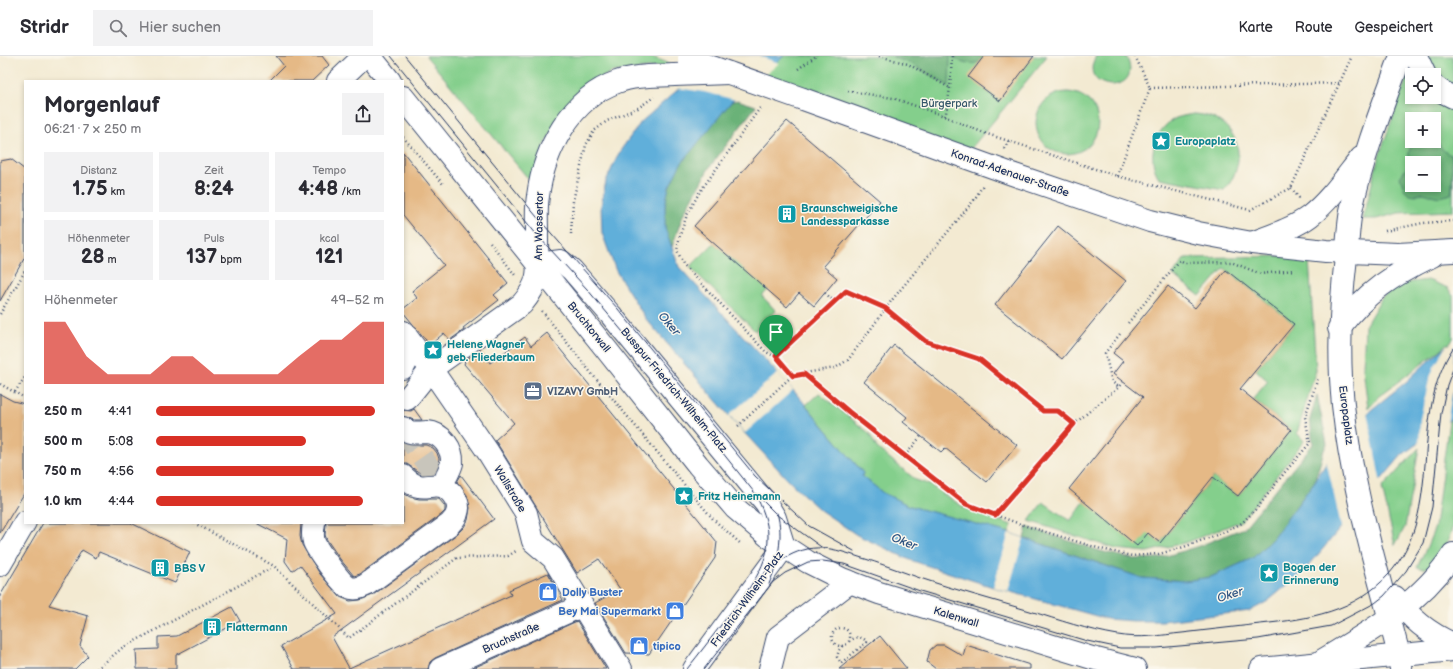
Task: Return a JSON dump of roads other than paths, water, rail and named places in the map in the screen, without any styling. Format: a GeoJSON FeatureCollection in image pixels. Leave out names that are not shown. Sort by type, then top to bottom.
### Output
{"type":"FeatureCollection","features":[{"type":"Feature","properties":{"kind":"main road"},"geometry":{"type":"LineString","coordinates":[[339,80],[364,56]]}},
{"type":"Feature","properties":{"kind":"main road"},"geometry":{"type":"LineString","coordinates":[[370,56],[389,80]]}},
{"type":"Feature","properties":{"kind":"main road"},"geometry":{"type":"LineString","coordinates":[[1252,243],[1290,228],[1309,217],[1330,197],[1366,152],[1401,56]]}},
{"type":"Feature","properties":{"kind":"main road"},"geometry":{"type":"LineString","coordinates":[[1416,56],[1422,68]]}},
{"type":"Feature","properties":{"kind":"main road","name":"Konrad-Adenauer-Straße"},"geometry":{"type":"LineString","coordinates":[[682,63],[730,73],[993,168],[1150,221],[1198,233],[1252,243],[1346,252]]}},
{"type":"Feature","properties":{"kind":"main road","name":"Am Wassertor"},"geometry":{"type":"LineString","coordinates":[[407,399],[431,369],[522,304],[535,286],[538,264],[537,205],[542,175],[555,142],[570,117],[586,98],[600,89],[618,81],[638,78],[682,63]]}},
{"type":"Feature","properties":{"kind":"main road"},"geometry":{"type":"LineString","coordinates":[[1441,91],[1453,97]]}},
{"type":"Feature","properties":{"kind":"main road","name":"Bruchtorwall"},"geometry":{"type":"LineString","coordinates":[[404,98],[698,466],[727,500],[753,524],[784,547]]}},
{"type":"Feature","properties":{"kind":"main road","name":"Europaplatz"},"geometry":{"type":"LineString","coordinates":[[1366,152],[1351,212],[1346,252],[1339,328],[1340,365],[1346,426],[1362,512],[1377,574],[1396,613]]}},
{"type":"Feature","properties":{"kind":"main road"},"geometry":{"type":"LineString","coordinates":[[1346,252],[1398,254],[1445,252]]}},
{"type":"Feature","properties":{"kind":"main road"},"geometry":{"type":"LineString","coordinates":[[1445,252],[1453,267]]}},
{"type":"Feature","properties":{"kind":"main road"},"geometry":{"type":"LineString","coordinates":[[1339,328],[1375,289],[1406,269],[1445,252]]}},
{"type":"Feature","properties":{"kind":"main road","name":"Busspur Friedrich-Wilhelm-Platz"},"geometry":{"type":"LineString","coordinates":[[538,264],[561,261],[572,270],[766,503],[775,518],[784,547]]}},
{"type":"Feature","properties":{"kind":"main road"},"geometry":{"type":"LineString","coordinates":[[404,366],[411,350],[410,343],[405,334]]}},
{"type":"Feature","properties":{"kind":"main road","name":"Wallstraße"},"geometry":{"type":"LineString","coordinates":[[405,334],[488,452],[526,513],[534,541],[553,558],[621,669]]}},
{"type":"Feature","properties":{"kind":"main road"},"geometry":{"type":"LineString","coordinates":[[404,429],[410,432],[427,432],[436,434],[443,440],[449,447],[452,456],[452,465],[448,475]]}},
{"type":"Feature","properties":{"kind":"main road"},"geometry":{"type":"LineString","coordinates":[[314,524],[314,540],[317,548],[342,582],[354,588],[360,588],[366,585],[450,524],[458,513],[456,499],[446,488],[435,485],[426,487],[417,486],[409,482],[404,477]]}},
{"type":"Feature","properties":{"kind":"main road"},"geometry":{"type":"LineString","coordinates":[[0,565],[24,524]]}},
{"type":"Feature","properties":{"kind":"main road","name":"Kalenwall"},"geometry":{"type":"LineString","coordinates":[[784,547],[808,562],[879,594],[952,617],[1135,669]]}},
{"type":"Feature","properties":{"kind":"main road","name":"Friedrich-Wilhelm-Platz"},"geometry":{"type":"LineString","coordinates":[[694,669],[784,547]]}},
{"type":"Feature","properties":{"kind":"main road"},"geometry":{"type":"LineString","coordinates":[[1318,663],[1355,641],[1396,613],[1434,580],[1453,554]]}},
{"type":"Feature","properties":{"kind":"main road"},"geometry":{"type":"LineString","coordinates":[[770,669],[778,637],[850,582]]}},
{"type":"Feature","properties":{"kind":"main road","name":"Bruchstraße"},"geometry":{"type":"LineString","coordinates":[[440,669],[581,606]]}},
{"type":"Feature","properties":{"kind":"main road"},"geometry":{"type":"LineString","coordinates":[[1396,613],[1453,644]]}},
{"type":"Feature","properties":{"kind":"main road"},"geometry":{"type":"LineString","coordinates":[[1396,613],[1400,662]]}},
{"type":"Feature","properties":{"kind":"main road"},"geometry":{"type":"LineString","coordinates":[[1261,669],[1318,663],[1400,662],[1453,650]]}},
{"type":"Feature","properties":{"kind":"water","name":"Oker"},"geometry":{"type":"Polygon","coordinates":[[[716,56],[784,56],[731,102],[680,165],[669,187],[665,205],[665,228],[679,267],[793,390],[863,473],[862,476],[883,493],[910,506],[1009,533],[1142,578],[1185,581],[1211,577],[1253,558],[1273,538],[1315,481],[1334,451],[1371,410],[1447,346],[1453,347],[1453,417],[1402,455],[1305,570],[1268,601],[1250,611],[1162,621],[1107,619],[993,587],[910,560],[857,535],[820,510],[790,482],[738,426],[646,319],[616,271],[602,233],[601,206],[606,181],[620,151],[641,122],[716,56]]]}},
{"type":"Feature","properties":{"kind":"tunnel"},"geometry":{"type":"LineString","coordinates":[[404,431],[434,474],[440,476],[447,475]]}},
{"type":"Feature","properties":{"kind":"tram line"},"geometry":{"type":"LineString","coordinates":[[391,56],[537,235],[587,289],[690,412],[754,492],[777,515],[824,549]]}},
{"type":"Feature","properties":{"kind":"tram line"},"geometry":{"type":"LineString","coordinates":[[405,56],[537,217],[618,309],[755,476],[809,526],[854,551]]}},
{"type":"Feature","properties":{"kind":"tram line"},"geometry":{"type":"LineString","coordinates":[[752,584],[767,570],[784,558],[802,550],[823,548],[846,553],[934,582],[1074,624],[1107,633],[1126,636],[1158,636],[1278,622],[1313,616],[1330,611],[1346,605],[1376,587],[1389,574],[1406,549],[1416,522],[1422,493],[1432,403],[1440,375],[1453,348]]}},
{"type":"Feature","properties":{"kind":"tram line"},"geometry":{"type":"LineString","coordinates":[[704,669],[773,582],[785,573],[808,562],[823,561],[844,564],[920,591],[1087,641],[1120,648],[1157,648],[1258,639],[1331,626],[1375,603],[1384,596],[1406,571],[1423,543],[1432,507],[1441,413],[1447,385],[1453,369]]}},
{"type":"Feature","properties":{"kind":"tram line"},"geometry":{"type":"LineString","coordinates":[[687,669],[747,592],[760,571],[767,548],[768,530],[756,495]]}},
{"type":"Feature","properties":{"kind":"tram line"},"geometry":{"type":"LineString","coordinates":[[769,584],[779,549],[780,530],[777,513]]}},
{"type":"Feature","properties":{"kind":"place","name":"Europaplatz"},"geometry":{"type":"Point","coordinates":[1161,141]}},
{"type":"Feature","properties":{"kind":"place","name":"Braunschweigische Landessparkasse"},"geometry":{"type":"Point","coordinates":[787,214]}},
{"type":"Feature","properties":{"kind":"place","name":"Helene Wagner geb. Fliederbaum"},"geometry":{"type":"Point","coordinates":[433,350]}},
{"type":"Feature","properties":{"kind":"place","name":"VIZAVY GmbH"},"geometry":{"type":"Point","coordinates":[533,391]}},
{"type":"Feature","properties":{"kind":"place","name":"Fritz Heinemann"},"geometry":{"type":"Point","coordinates":[684,496]}},
{"type":"Feature","properties":{"kind":"place","name":"BBS V"},"geometry":{"type":"Point","coordinates":[160,568]}},
{"type":"Feature","properties":{"kind":"place","name":"Bogen der Erinnerung"},"geometry":{"type":"Point","coordinates":[1269,573]}},
{"type":"Feature","properties":{"kind":"place","name":"Dolly Buster"},"geometry":{"type":"Point","coordinates":[548,592]}},
{"type":"Feature","properties":{"kind":"place","name":"Bey Mai Supermarkt"},"geometry":{"type":"Point","coordinates":[675,611]}},
{"type":"Feature","properties":{"kind":"place","name":"Flattermann"},"geometry":{"type":"Point","coordinates":[212,627]}},
{"type":"Feature","properties":{"kind":"place","name":"tipico"},"geometry":{"type":"Point","coordinates":[639,646]}},
{"type":"Feature","properties":{"kind":"park label","name":"Bürgerpark"},"geometry":{"type":"Point","coordinates":[949,103]}}]}
